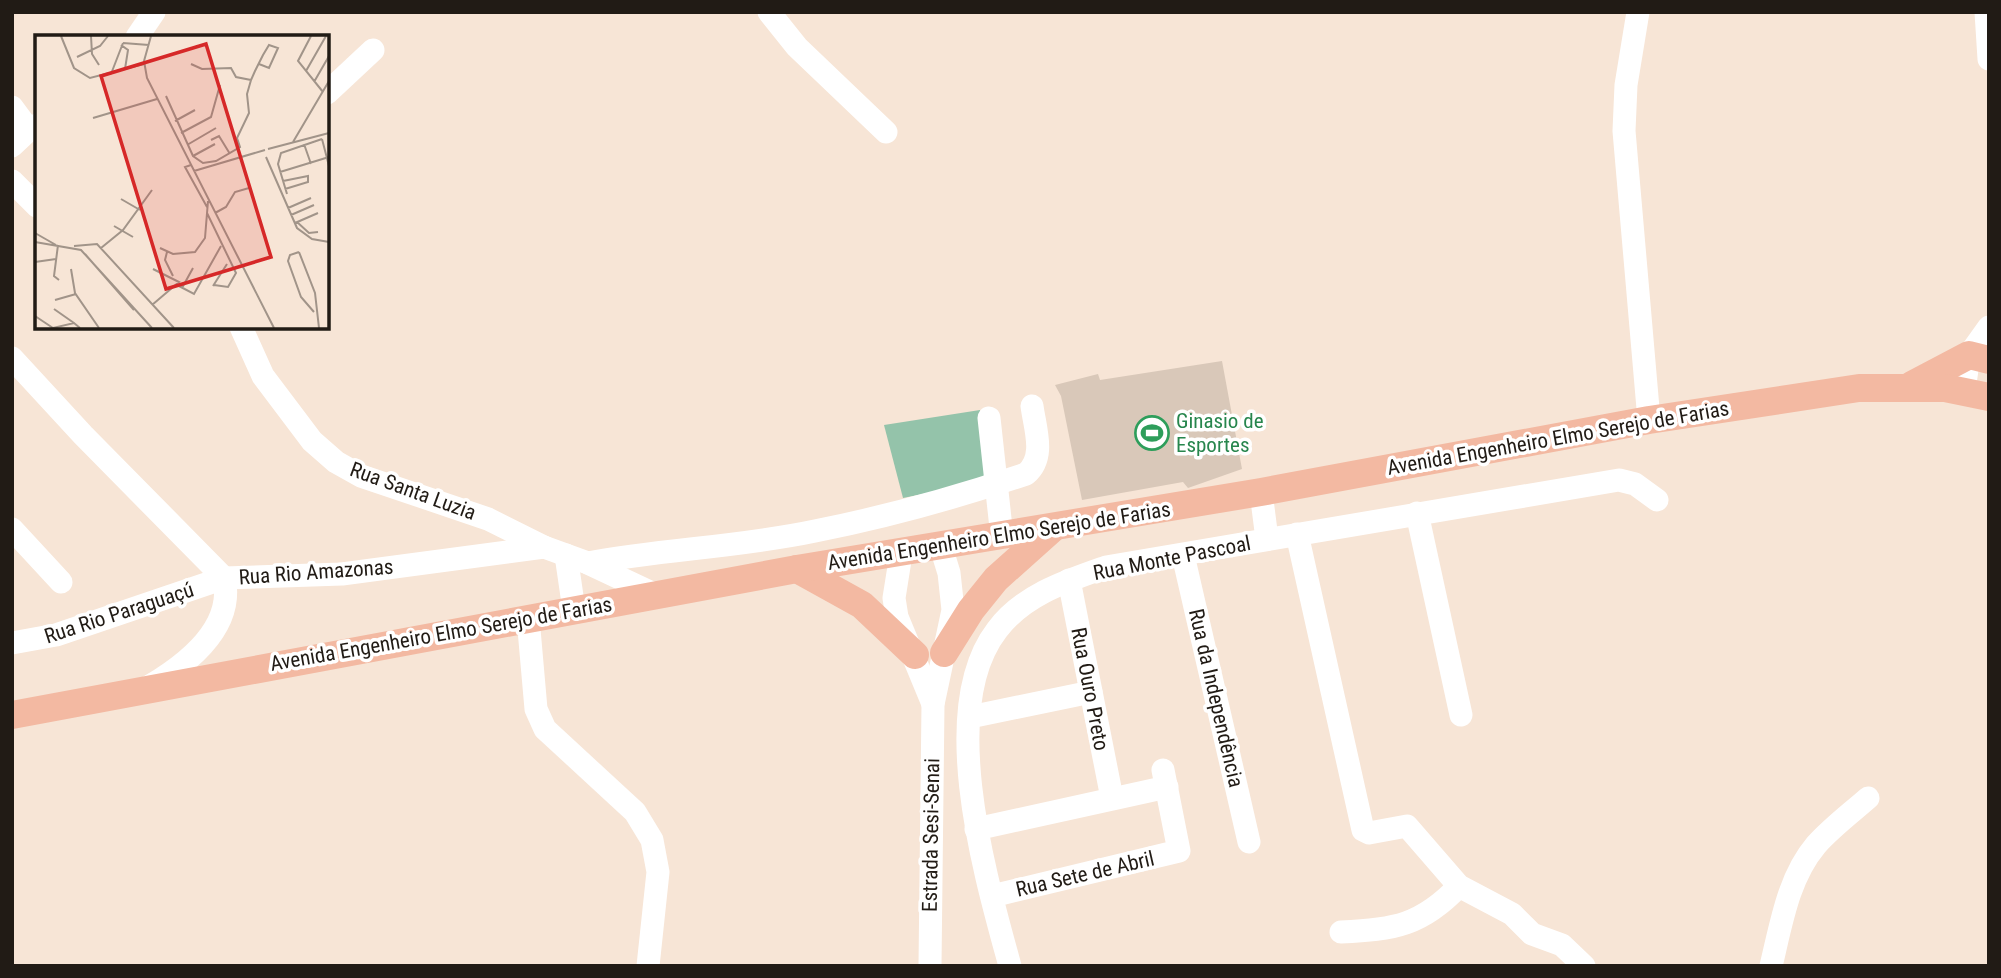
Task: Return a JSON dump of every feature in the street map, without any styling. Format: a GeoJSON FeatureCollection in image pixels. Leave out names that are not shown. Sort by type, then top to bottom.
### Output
{"type":"FeatureCollection","features":[{"type":"Feature","properties":{"kind":"main road"},"geometry":{"type":"LineString","coordinates":[[1910,386],[1979,357]]}},
{"type":"Feature","properties":{"kind":"main road","name":"Avenida Engenheiro Elmo Serejo de Farias"},"geometry":{"type":"LineString","coordinates":[[12,715],[136,694],[196,679],[528,618],[705,589],[797,569],[901,554],[1261,492],[1649,420],[1858,388],[1910,386],[1977,394]]}},
{"type":"Feature","properties":{"kind":"main road"},"geometry":{"type":"LineString","coordinates":[[944,653],[971,610],[996,579],[1053,528]]}},
{"type":"Feature","properties":{"kind":"main road"},"geometry":{"type":"LineString","coordinates":[[797,569],[862,606],[915,655]]}},
{"type":"Feature","properties":{"kind":"street"},"geometry":{"type":"LineString","coordinates":[[138,35],[154,12]]}},
{"type":"Feature","properties":{"kind":"street"},"geometry":{"type":"LineString","coordinates":[[769,12],[797,47],[886,132]]}},
{"type":"Feature","properties":{"kind":"street"},"geometry":{"type":"LineString","coordinates":[[1638,12],[1626,85],[1624,131],[1649,420]]}},
{"type":"Feature","properties":{"kind":"street"},"geometry":{"type":"LineString","coordinates":[[1986,12],[1989,58]]}},
{"type":"Feature","properties":{"kind":"street"},"geometry":{"type":"LineString","coordinates":[[329,91],[373,50]]}},
{"type":"Feature","properties":{"kind":"street"},"geometry":{"type":"LineString","coordinates":[[12,107],[26,134]]}},
{"type":"Feature","properties":{"kind":"street"},"geometry":{"type":"LineString","coordinates":[[12,181],[35,204]]}},
{"type":"Feature","properties":{"kind":"street"},"geometry":{"type":"LineString","coordinates":[[1977,394],[1979,357],[1989,327]]}},
{"type":"Feature","properties":{"kind":"street","name":"Rua Santa Luzia"},"geometry":{"type":"LineString","coordinates":[[242,329],[263,376],[312,441],[336,463],[361,476],[488,519],[566,555]]}},
{"type":"Feature","properties":{"kind":"street","name":"Rua Rio Amazonas"},"geometry":{"type":"LineString","coordinates":[[12,358],[83,435],[224,578],[342,574],[544,547]]}},
{"type":"Feature","properties":{"kind":"street"},"geometry":{"type":"LineString","coordinates":[[588,564],[643,553],[737,544],[816,531],[998,484],[1026,474],[1035,467],[1038,457],[1032,405]]}},
{"type":"Feature","properties":{"kind":"street"},"geometry":{"type":"LineString","coordinates":[[989,418],[1002,537]]}},
{"type":"Feature","properties":{"kind":"street","name":"Rua Monte Pascoal"},"geometry":{"type":"LineString","coordinates":[[1010,966],[976,830],[968,764],[970,717],[978,663],[998,628],[1032,599],[1069,580],[1106,567],[1619,480],[1635,484],[1657,500]]}},
{"type":"Feature","properties":{"kind":"street"},"geometry":{"type":"LineString","coordinates":[[1261,492],[1267,539]]}},
{"type":"Feature","properties":{"kind":"street"},"geometry":{"type":"LineString","coordinates":[[1417,513],[1461,715]]}},
{"type":"Feature","properties":{"kind":"street"},"geometry":{"type":"LineString","coordinates":[[12,529],[61,582]]}},
{"type":"Feature","properties":{"kind":"street"},"geometry":{"type":"LineString","coordinates":[[1297,534],[1363,830],[1369,833],[1407,827],[1459,886],[1512,914],[1532,934],[1562,945],[1584,966]]}},
{"type":"Feature","properties":{"kind":"street","name":"Estrada Sesi-Senai"},"geometry":{"type":"LineString","coordinates":[[930,966],[933,704],[953,610],[949,573],[941,547]]}},
{"type":"Feature","properties":{"kind":"street","name":"Estrada Sesi-Senai"},"geometry":{"type":"LineString","coordinates":[[901,554],[896,607],[933,704]]}},
{"type":"Feature","properties":{"kind":"street"},"geometry":{"type":"LineString","coordinates":[[566,555],[656,595]]}},
{"type":"Feature","properties":{"kind":"street"},"geometry":{"type":"LineString","coordinates":[[566,555],[575,610]]}},
{"type":"Feature","properties":{"kind":"street","name":"Rua da Independência"},"geometry":{"type":"LineString","coordinates":[[1183,555],[1249,842]]}},
{"type":"Feature","properties":{"kind":"street"},"geometry":{"type":"LineString","coordinates":[[136,694],[182,666],[212,633],[226,600],[224,578]]}},
{"type":"Feature","properties":{"kind":"street","name":"Rua Rio Paraguaçú"},"geometry":{"type":"LineString","coordinates":[[12,643],[56,635],[224,578]]}},
{"type":"Feature","properties":{"kind":"street","name":"Rua Ouro Preto"},"geometry":{"type":"LineString","coordinates":[[1069,580],[1112,799]]}},
{"type":"Feature","properties":{"kind":"street"},"geometry":{"type":"LineString","coordinates":[[528,618],[536,709],[545,729],[635,812],[652,840],[658,872],[648,966]]}},
{"type":"Feature","properties":{"kind":"street"},"geometry":{"type":"LineString","coordinates":[[970,717],[1091,692]]}},
{"type":"Feature","properties":{"kind":"street","name":"Rua Sete de Abril"},"geometry":{"type":"LineString","coordinates":[[992,896],[1179,851],[1165,779],[1112,799]]}},
{"type":"Feature","properties":{"kind":"street"},"geometry":{"type":"LineString","coordinates":[[1771,966],[1784,913],[1804,861],[1817,843],[1868,798]]}},
{"type":"Feature","properties":{"kind":"street"},"geometry":{"type":"LineString","coordinates":[[976,830],[1112,799]]}},
{"type":"Feature","properties":{"kind":"street"},"geometry":{"type":"LineString","coordinates":[[1341,932],[1372,931],[1417,920],[1437,909],[1459,886]]}},
{"type":"Feature","properties":{"kind":"green space"},"geometry":{"type":"Polygon","coordinates":[[[980,410],[988,481],[903,498],[884,425],[980,410]]]}},
{"type":"Feature","properties":{"kind":"building","name":"Ginasio de Esportes"},"geometry":{"type":"Polygon","coordinates":[[[1222,361],[1242,469],[1188,488],[1183,482],[1082,500],[1061,396],[1055,385],[1098,374],[1100,380],[1222,361]]]}},
{"type":"Feature","properties":{"kind":"place","name":"Ginasio de Esportes"},"geometry":{"type":"Point","coordinates":[1152,433]}}]}
